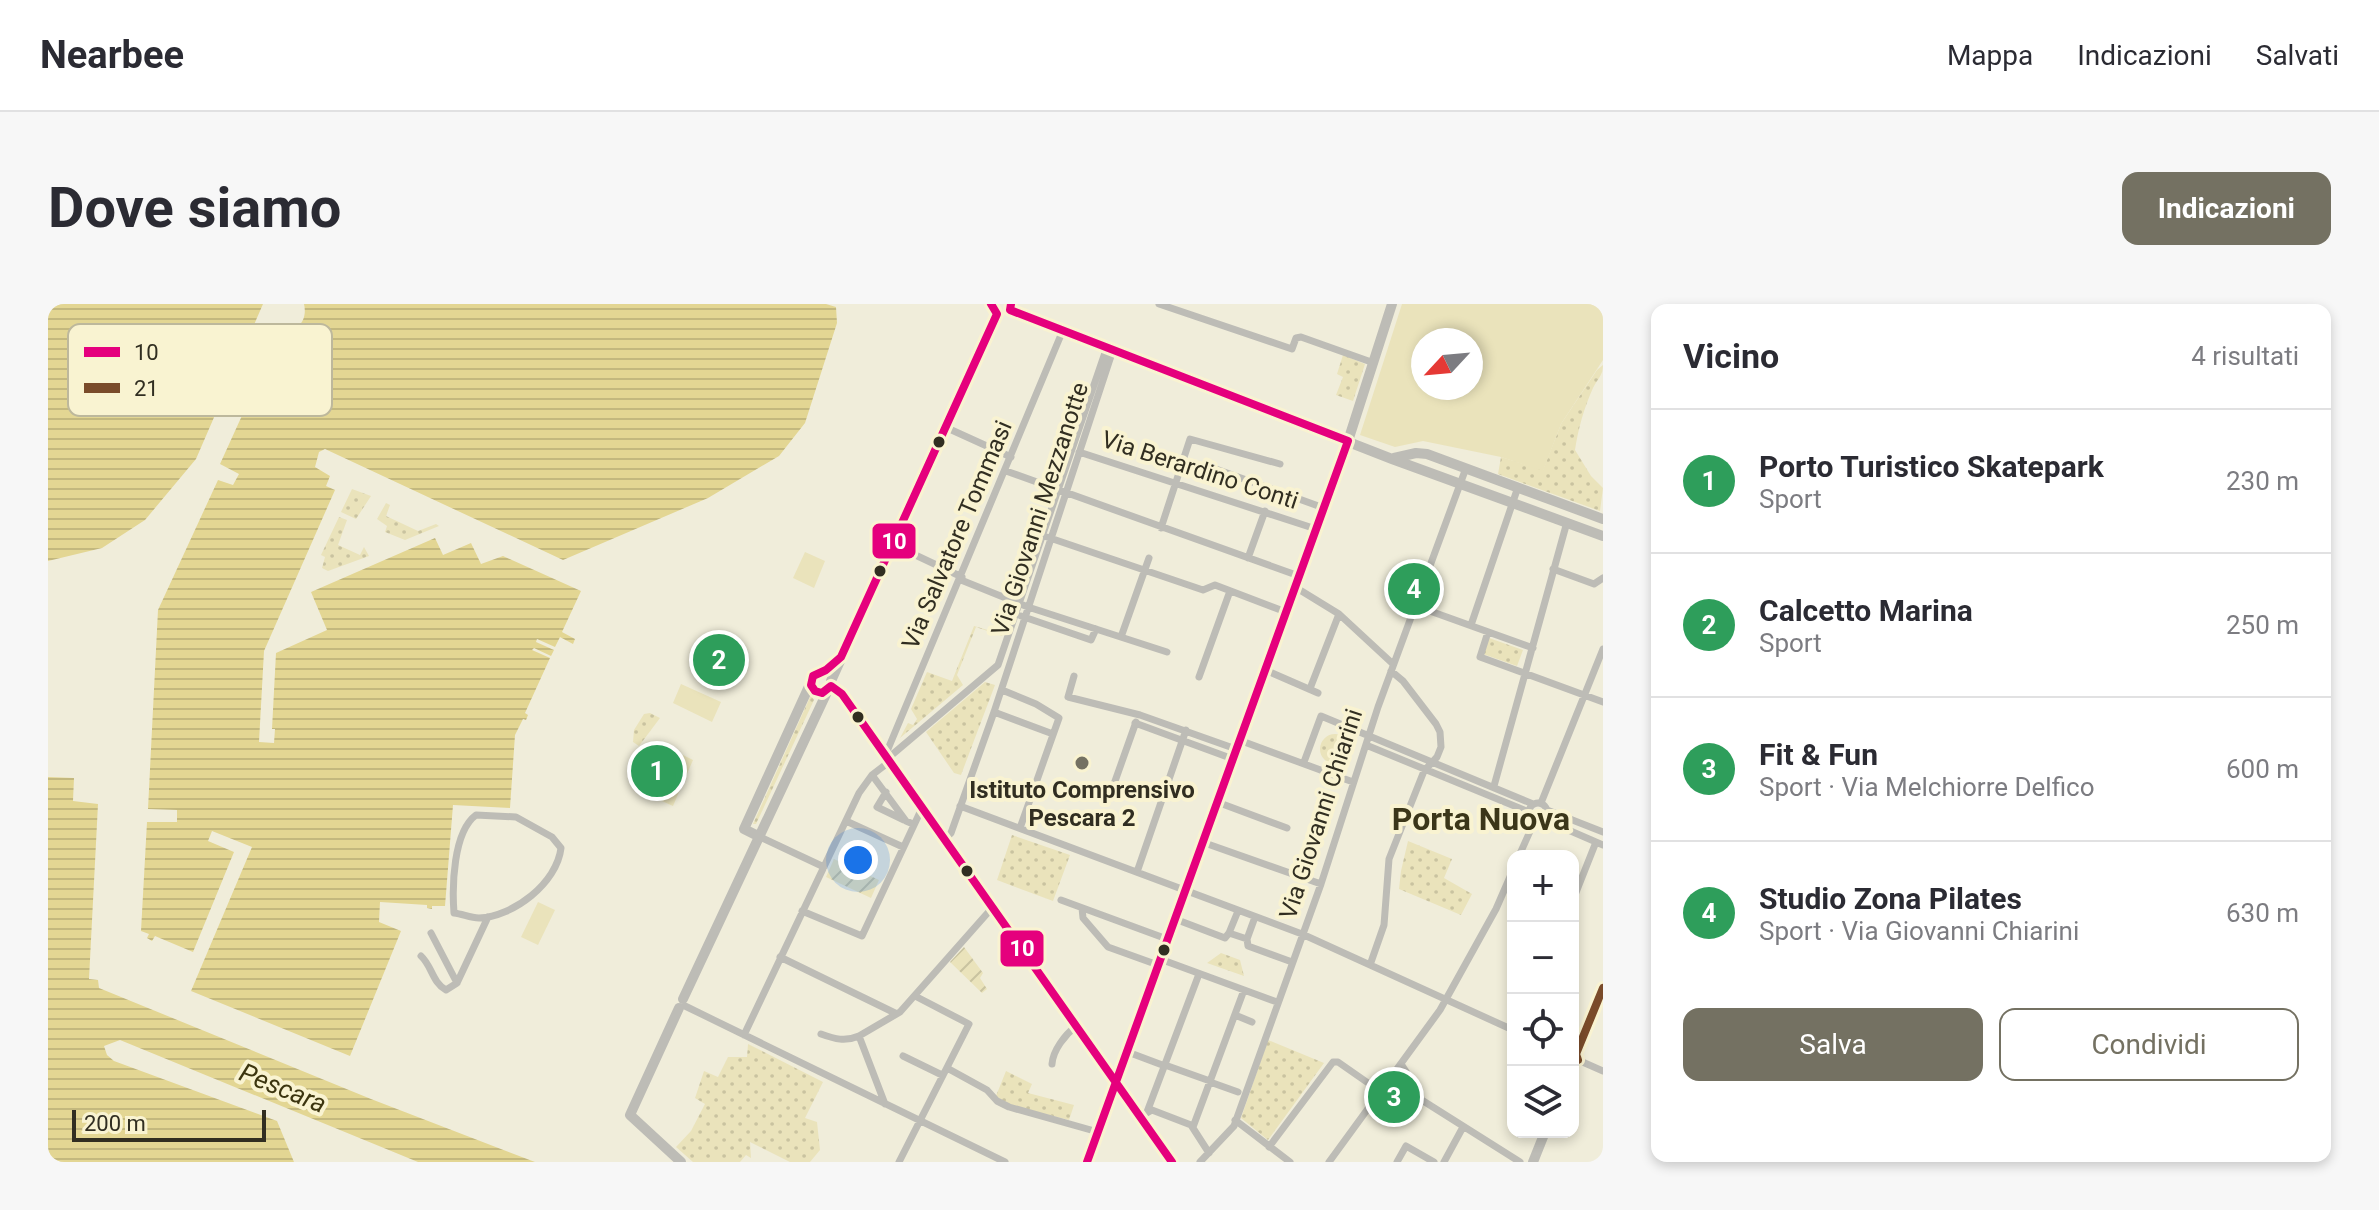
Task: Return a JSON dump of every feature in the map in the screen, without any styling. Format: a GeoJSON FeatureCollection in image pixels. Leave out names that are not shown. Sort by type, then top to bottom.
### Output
{"type":"FeatureCollection","features":[{"type":"Feature","properties":{"kind":"street"},"geometry":{"type":"LineString","coordinates":[[1159,304],[1292,349],[1296,338],[1301,337],[1374,363]]}},
{"type":"Feature","properties":{"kind":"street"},"geometry":{"type":"LineString","coordinates":[[1087,1162],[1348,441],[1392,304]]}},
{"type":"Feature","properties":{"kind":"street"},"geometry":{"type":"LineString","coordinates":[[681,1162],[630,1115],[830,686],[994,309],[1005,315],[1011,307],[1392,459],[1603,536]]}},
{"type":"Feature","properties":{"kind":"street","name":"Via Salvatore Tommasi"},"geometry":{"type":"LineString","coordinates":[[886,758],[1063,330]]}},
{"type":"Feature","properties":{"kind":"street","name":"Via Giovanni Mezzanotte"},"geometry":{"type":"LineString","coordinates":[[944,840],[949,835],[1002,690],[1025,618],[1024,605],[1110,349]]}},
{"type":"Feature","properties":{"kind":"street"},"geometry":{"type":"LineString","coordinates":[[945,427],[1011,457]]}},
{"type":"Feature","properties":{"kind":"street"},"geometry":{"type":"LineString","coordinates":[[1161,528],[1190,439],[1280,464]]}},
{"type":"Feature","properties":{"kind":"street","name":"Via Berardino Conti"},"geometry":{"type":"LineString","coordinates":[[1076,451],[1316,529]]}},
{"type":"Feature","properties":{"kind":"street"},"geometry":{"type":"LineString","coordinates":[[1392,459],[1416,453],[1427,454],[1603,519]]}},
{"type":"Feature","properties":{"kind":"street"},"geometry":{"type":"LineString","coordinates":[[1424,470],[1418,462],[1419,457],[1427,454]]}},
{"type":"Feature","properties":{"kind":"street"},"geometry":{"type":"LineString","coordinates":[[1213,468],[1324,508]]}},
{"type":"Feature","properties":{"kind":"street","name":"Via Giovanni Chiarini"},"geometry":{"type":"LineString","coordinates":[[1200,1162],[1230,1132],[1235,1120],[1321,884],[1392,668],[1466,468]]}},
{"type":"Feature","properties":{"kind":"street"},"geometry":{"type":"LineString","coordinates":[[1006,471],[1299,576]]}},
{"type":"Feature","properties":{"kind":"street"},"geometry":{"type":"LineString","coordinates":[[1471,625],[1518,487]]}},
{"type":"Feature","properties":{"kind":"street"},"geometry":{"type":"LineString","coordinates":[[1248,558],[1265,511]]}},
{"type":"Feature","properties":{"kind":"street"},"geometry":{"type":"LineString","coordinates":[[1494,786],[1553,569],[1572,524],[1582,511]]}},
{"type":"Feature","properties":{"kind":"street"},"geometry":{"type":"LineString","coordinates":[[1046,537],[1203,590],[1215,585],[1286,612]]}},
{"type":"Feature","properties":{"kind":"street"},"geometry":{"type":"LineString","coordinates":[[892,544],[1024,605],[1167,652]]}},
{"type":"Feature","properties":{"kind":"street"},"geometry":{"type":"LineString","coordinates":[[1121,637],[1149,558]]}},
{"type":"Feature","properties":{"kind":"street"},"geometry":{"type":"LineString","coordinates":[[1553,569],[1594,584],[1603,578]]}},
{"type":"Feature","properties":{"kind":"street"},"geometry":{"type":"LineString","coordinates":[[1295,587],[1339,614],[1392,668],[1440,732],[1441,747],[1424,771],[1389,859],[1384,925],[1370,965]]}},
{"type":"Feature","properties":{"kind":"street"},"geometry":{"type":"LineString","coordinates":[[1199,677],[1230,591]]}},
{"type":"Feature","properties":{"kind":"street","name":"Via Giovanni Mezzanotte"},"geometry":{"type":"LineString","coordinates":[[872,775],[886,758],[992,671],[1001,659],[1016,614],[1024,605]]}},
{"type":"Feature","properties":{"kind":"street"},"geometry":{"type":"LineString","coordinates":[[1416,606],[1533,648]]}},
{"type":"Feature","properties":{"kind":"street"},"geometry":{"type":"LineString","coordinates":[[1016,614],[1091,640],[1096,629]]}},
{"type":"Feature","properties":{"kind":"street"},"geometry":{"type":"LineString","coordinates":[[1311,686],[1339,614]]}},
{"type":"Feature","properties":{"kind":"street"},"geometry":{"type":"LineString","coordinates":[[1488,632],[1480,657],[1603,702]]}},
{"type":"Feature","properties":{"kind":"street"},"geometry":{"type":"LineString","coordinates":[[1522,850],[1539,820],[1540,806],[1603,649]]}},
{"type":"Feature","properties":{"kind":"street"},"geometry":{"type":"LineString","coordinates":[[824,867],[744,829],[811,682],[816,674],[841,657]]}},
{"type":"Feature","properties":{"kind":"street"},"geometry":{"type":"LineString","coordinates":[[1265,670],[1318,693]]}},
{"type":"Feature","properties":{"kind":"street"},"geometry":{"type":"LineString","coordinates":[[992,671],[1004,680]]}},
{"type":"Feature","properties":{"kind":"street"},"geometry":{"type":"LineString","coordinates":[[823,672],[830,686],[842,694],[1115,1083],[1143,1115],[1172,1162]]}},
{"type":"Feature","properties":{"kind":"street"},"geometry":{"type":"LineString","coordinates":[[1074,676],[1068,697],[1183,740],[1304,762],[1353,782]]}},
{"type":"Feature","properties":{"kind":"street"},"geometry":{"type":"LineString","coordinates":[[811,682],[818,692],[830,686]]}},
{"type":"Feature","properties":{"kind":"street"},"geometry":{"type":"LineString","coordinates":[[1002,690],[1059,718],[1020,828]]}},
{"type":"Feature","properties":{"kind":"street"},"geometry":{"type":"LineString","coordinates":[[994,712],[1053,734]]}},
{"type":"Feature","properties":{"kind":"street"},"geometry":{"type":"LineString","coordinates":[[1304,762],[1321,716],[1603,832]]}},
{"type":"Feature","properties":{"kind":"street"},"geometry":{"type":"LineString","coordinates":[[1136,720],[1186,730],[1236,749]]}},
{"type":"Feature","properties":{"kind":"street"},"geometry":{"type":"LineString","coordinates":[[1114,784],[1136,720]]}},
{"type":"Feature","properties":{"kind":"street"},"geometry":{"type":"LineString","coordinates":[[1137,872],[1186,730]]}},
{"type":"Feature","properties":{"kind":"street"},"geometry":{"type":"LineString","coordinates":[[1366,745],[1600,844],[1579,888]]}},
{"type":"Feature","properties":{"kind":"street"},"geometry":{"type":"LineString","coordinates":[[744,1035],[859,793],[872,775],[909,822]]}},
{"type":"Feature","properties":{"kind":"street"},"geometry":{"type":"LineString","coordinates":[[886,792],[877,807],[909,822]]}},
{"type":"Feature","properties":{"kind":"street"},"geometry":{"type":"LineString","coordinates":[[1217,802],[1287,828]]}},
{"type":"Feature","properties":{"kind":"street"},"geometry":{"type":"LineString","coordinates":[[960,806],[1302,934],[1507,1027]]}},
{"type":"Feature","properties":{"kind":"street"},"geometry":{"type":"LineString","coordinates":[[1529,812],[1540,806]]}},
{"type":"Feature","properties":{"kind":"street"},"geometry":{"type":"LineString","coordinates":[[802,911],[862,936],[903,847],[909,822],[922,808]]}},
{"type":"Feature","properties":{"kind":"street"},"geometry":{"type":"LineString","coordinates":[[476,815],[516,817],[552,837],[561,848],[560,862],[527,900],[507,912],[488,917],[473,918],[454,913],[458,845],[468,821],[476,815]]}},
{"type":"Feature","properties":{"kind":"street"},"geometry":{"type":"LineString","coordinates":[[846,821],[903,847]]}},
{"type":"Feature","properties":{"kind":"street"},"geometry":{"type":"LineString","coordinates":[[1202,842],[1321,884]]}},
{"type":"Feature","properties":{"kind":"street"},"geometry":{"type":"LineString","coordinates":[[1329,1162],[1445,1001],[1507,884]]}},
{"type":"Feature","properties":{"kind":"street"},"geometry":{"type":"LineString","coordinates":[[1061,900],[1167,939]]}},
{"type":"Feature","properties":{"kind":"street"},"geometry":{"type":"LineString","coordinates":[[821,1034],[850,1040],[900,1012],[992,908]]}},
{"type":"Feature","properties":{"kind":"street"},"geometry":{"type":"LineString","coordinates":[[1082,908],[1083,918],[1108,947],[1199,974],[1277,1002]]}},
{"type":"Feature","properties":{"kind":"street"},"geometry":{"type":"LineString","coordinates":[[1175,919],[1225,938],[1238,911]]}},
{"type":"Feature","properties":{"kind":"street"},"geometry":{"type":"LineString","coordinates":[[421,956],[438,985],[446,990],[457,983],[488,917]]}},
{"type":"Feature","properties":{"kind":"street"},"geometry":{"type":"LineString","coordinates":[[1255,917],[1247,939],[1248,946],[1292,962]]}},
{"type":"Feature","properties":{"kind":"street"},"geometry":{"type":"LineString","coordinates":[[431,933],[457,983]]}},
{"type":"Feature","properties":{"kind":"street"},"geometry":{"type":"LineString","coordinates":[[1229,933],[1247,939]]}},
{"type":"Feature","properties":{"kind":"street"},"geometry":{"type":"LineString","coordinates":[[780,957],[895,1013]]}},
{"type":"Feature","properties":{"kind":"street"},"geometry":{"type":"LineString","coordinates":[[1143,1115],[1199,974]]}},
{"type":"Feature","properties":{"kind":"street"},"geometry":{"type":"LineString","coordinates":[[1579,1047],[1603,988]]}},
{"type":"Feature","properties":{"kind":"street"},"geometry":{"type":"LineString","coordinates":[[1193,1127],[1244,990]]}},
{"type":"Feature","properties":{"kind":"street"},"geometry":{"type":"LineString","coordinates":[[899,1162],[969,1024],[915,996]]}},
{"type":"Feature","properties":{"kind":"street"},"geometry":{"type":"LineString","coordinates":[[683,1004],[1001,1161]]}},
{"type":"Feature","properties":{"kind":"street"},"geometry":{"type":"LineString","coordinates":[[1235,1015],[1252,1022]]}},
{"type":"Feature","properties":{"kind":"street"},"geometry":{"type":"LineString","coordinates":[[1052,1064],[1067,1033],[1076,1026]]}},
{"type":"Feature","properties":{"kind":"street"},"geometry":{"type":"LineString","coordinates":[[860,1035],[885,1104]]}},
{"type":"Feature","properties":{"kind":"street"},"geometry":{"type":"LineString","coordinates":[[1133,1054],[1238,1092]]}},
{"type":"Feature","properties":{"kind":"street"},"geometry":{"type":"LineString","coordinates":[[903,1056],[987,1090],[997,1101],[1015,1109],[1098,1132]]}},
{"type":"Feature","properties":{"kind":"street"},"geometry":{"type":"LineString","coordinates":[[1579,1059],[1603,1071]]}},
{"type":"Feature","properties":{"kind":"street"},"geometry":{"type":"LineString","coordinates":[[1269,1147],[1333,1062],[1338,1062],[1381,1092]]}},
{"type":"Feature","properties":{"kind":"street"},"geometry":{"type":"LineString","coordinates":[[1401,1064],[1425,1103]]}},
{"type":"Feature","properties":{"kind":"street"},"geometry":{"type":"LineString","coordinates":[[1390,1080],[1520,1162]]}},
{"type":"Feature","properties":{"kind":"street"},"geometry":{"type":"LineString","coordinates":[[1143,1115],[1152,1110],[1193,1127],[1209,1153]]}},
{"type":"Feature","properties":{"kind":"street"},"geometry":{"type":"LineString","coordinates":[[1235,1120],[1290,1162]]}},
{"type":"Feature","properties":{"kind":"street"},"geometry":{"type":"LineString","coordinates":[[1444,1162],[1463,1127]]}},
{"type":"Feature","properties":{"kind":"street"},"geometry":{"type":"LineString","coordinates":[[1533,1162],[1543,1138]]}},
{"type":"Feature","properties":{"kind":"street"},"geometry":{"type":"LineString","coordinates":[[1397,1162],[1406,1146],[1434,1162]]}},
{"type":"Feature","properties":{"kind":"shaded area"},"geometry":{"type":"Polygon","coordinates":[[[1402,304],[1603,304],[1603,360],[1561,424],[1543,471],[1501,457],[1423,441],[1395,447],[1360,435],[1402,304]]]}},
{"type":"Feature","properties":{"kind":"shaded area"},"geometry":{"type":"Polygon","coordinates":[[[1343,355],[1365,364],[1353,401],[1336,395],[1343,377],[1337,374],[1343,355]]]}},
{"type":"Feature","properties":{"kind":"shaded area"},"geometry":{"type":"Polygon","coordinates":[[[1603,365],[1584,411],[1575,450],[1591,476],[1603,488],[1600,511],[1498,474],[1501,457],[1543,470],[1561,424],[1603,365]]]}},
{"type":"Feature","properties":{"kind":"shaded area"},"geometry":{"type":"Polygon","coordinates":[[[352,489],[371,496],[356,519],[341,512],[352,489]]]}},
{"type":"Feature","properties":{"kind":"shaded area"},"geometry":{"type":"Polygon","coordinates":[[[386,503],[390,505],[386,516],[418,531],[436,524],[439,526],[405,540],[385,532],[387,526],[377,519],[386,503]]]}},
{"type":"Feature","properties":{"kind":"shaded area"},"geometry":{"type":"Polygon","coordinates":[[[339,517],[347,520],[338,545],[360,555],[364,547],[369,556],[328,571],[322,568],[325,557],[321,555],[339,517]]]}},
{"type":"Feature","properties":{"kind":"shaded area"},"geometry":{"type":"Polygon","coordinates":[[[805,552],[825,561],[814,588],[793,578],[805,552]]]}},
{"type":"Feature","properties":{"kind":"shaded area"},"geometry":{"type":"Polygon","coordinates":[[[1007,617],[1002,636],[976,627],[957,675],[963,685],[900,738],[908,723],[913,725],[917,719],[911,709],[927,672],[952,681],[974,626],[1001,634],[1007,617]]]}},
{"type":"Feature","properties":{"kind":"shaded area"},"geometry":{"type":"Polygon","coordinates":[[[1489,638],[1523,650],[1517,666],[1483,654],[1489,638]]]}},
{"type":"Feature","properties":{"kind":"shaded area"},"geometry":{"type":"Polygon","coordinates":[[[705,642],[741,659],[732,678],[697,661],[705,642]]]}},
{"type":"Feature","properties":{"kind":"shaded area"},"geometry":{"type":"Polygon","coordinates":[[[985,682],[995,685],[961,775],[954,773],[926,732],[985,682]]]}},
{"type":"Feature","properties":{"kind":"shaded area"},"geometry":{"type":"Polygon","coordinates":[[[681,684],[721,702],[712,722],[673,703],[681,684]]]}},
{"type":"Feature","properties":{"kind":"shaded area"},"geometry":{"type":"Polygon","coordinates":[[[811,695],[814,700],[756,824],[753,824],[811,695]]]}},
{"type":"Feature","properties":{"kind":"shaded area"},"geometry":{"type":"Polygon","coordinates":[[[650,713],[660,718],[639,746],[633,742],[634,730],[644,714],[650,713]]]}},
{"type":"Feature","properties":{"kind":"shaded area"},"geometry":{"type":"Polygon","coordinates":[[[1335,734],[1341,735],[1349,743],[1349,755],[1341,763],[1335,764],[1329,763],[1321,755],[1320,749],[1321,743],[1329,735],[1335,734]]]}},
{"type":"Feature","properties":{"kind":"shaded area"},"geometry":{"type":"Polygon","coordinates":[[[660,753],[679,764],[683,755],[693,760],[673,806],[635,789],[660,753]]]}},
{"type":"Feature","properties":{"kind":"shaded area"},"geometry":{"type":"Polygon","coordinates":[[[1012,835],[1070,855],[1053,901],[997,880],[1012,835]]]}},
{"type":"Feature","properties":{"kind":"shaded area"},"geometry":{"type":"Polygon","coordinates":[[[1408,841],[1452,859],[1444,878],[1472,894],[1461,915],[1399,889],[1408,841]]]}},
{"type":"Feature","properties":{"kind":"shaded area"},"geometry":{"type":"Polygon","coordinates":[[[834,859],[879,880],[871,898],[826,877],[834,859]]]}},
{"type":"Feature","properties":{"kind":"shaded area"},"geometry":{"type":"Polygon","coordinates":[[[538,902],[555,910],[538,945],[521,937],[538,902]]]}},
{"type":"Feature","properties":{"kind":"shaded area"},"geometry":{"type":"Polygon","coordinates":[[[964,947],[983,973],[980,978],[987,989],[982,993],[950,962],[964,947]]]}},
{"type":"Feature","properties":{"kind":"shaded area"},"geometry":{"type":"Polygon","coordinates":[[[1221,953],[1240,960],[1244,976],[1207,963],[1221,953]]]}},
{"type":"Feature","properties":{"kind":"shaded area"},"geometry":{"type":"Polygon","coordinates":[[[1268,1040],[1324,1063],[1268,1140],[1241,1118],[1268,1040]]]}},
{"type":"Feature","properties":{"kind":"shaded area"},"geometry":{"type":"Polygon","coordinates":[[[748,1044],[823,1082],[805,1118],[817,1122],[820,1150],[810,1162],[790,1162],[750,1142],[751,1158],[746,1155],[740,1162],[693,1162],[676,1147],[691,1131],[705,1104],[695,1098],[704,1071],[718,1077],[728,1057],[747,1057],[748,1044]]]}},
{"type":"Feature","properties":{"kind":"shaded area"},"geometry":{"type":"Polygon","coordinates":[[[1006,1071],[1032,1084],[1028,1093],[1074,1105],[1069,1120],[1009,1105],[996,1096],[1006,1071]]]}},
{"type":"Feature","properties":{"kind":"water"},"geometry":{"type":"Polygon","coordinates":[[[48,304],[263,304],[254,324],[68,324],[68,416],[215,416],[196,459],[145,520],[102,548],[48,561],[48,304]]]}},
{"type":"Feature","properties":{"kind":"water"},"geometry":{"type":"Polygon","coordinates":[[[304,304],[826,304],[836,307],[837,323],[805,423],[779,456],[708,498],[563,560],[325,449],[319,452],[315,467],[330,476],[326,486],[335,490],[264,651],[259,742],[274,743],[276,653],[327,630],[311,592],[435,538],[443,555],[471,543],[481,564],[503,556],[581,591],[562,632],[575,639],[573,644],[560,637],[555,647],[537,639],[536,642],[554,650],[551,656],[534,648],[532,650],[550,658],[525,713],[528,715],[526,720],[523,719],[515,735],[510,808],[453,805],[445,906],[432,906],[432,909],[427,905],[380,902],[379,922],[401,931],[350,1056],[191,991],[252,847],[212,831],[208,841],[234,852],[193,952],[155,936],[152,941],[147,938],[149,934],[141,931],[147,822],[177,822],[177,810],[148,809],[158,610],[218,480],[233,485],[239,474],[220,464],[242,416],[332,416],[332,324],[301,324],[304,304]]]}},
{"type":"Feature","properties":{"kind":"water","name":"Pescara"},"geometry":{"type":"Polygon","coordinates":[[[48,777],[74,778],[73,801],[98,804],[89,979],[98,980],[99,988],[535,1162],[418,1162],[120,1040],[104,1046],[107,1055],[114,1061],[277,1121],[294,1162],[48,1162],[48,777]]]}},
{"type":"Feature","properties":{"kind":"transit line","name":"10"},"geometry":{"type":"LineString","coordinates":[[991,304],[997,314],[841,657],[813,676],[811,685],[815,691],[822,693],[831,686],[842,694],[1172,1162]]}},
{"type":"Feature","properties":{"kind":"transit line","name":"10"},"geometry":{"type":"LineString","coordinates":[[1011,304],[1010,310],[1348,441],[1087,1162]]}},
{"type":"Feature","properties":{"kind":"transit line","name":"21"},"geometry":{"type":"LineString","coordinates":[[1579,1047],[1603,988]]}},
{"type":"Feature","properties":{"kind":"place","name":"Studio Zona Pilates"},"geometry":{"type":"Point","coordinates":[1414,589]}},
{"type":"Feature","properties":{"kind":"place","name":"Calcetto Marina"},"geometry":{"type":"Point","coordinates":[719,660]}},
{"type":"Feature","properties":{"kind":"place","name":"Istituto Comprensivo Pescara 2"},"geometry":{"type":"Point","coordinates":[1082,763]}},
{"type":"Feature","properties":{"kind":"place","name":"Porto Turistico Skatepark"},"geometry":{"type":"Point","coordinates":[657,771]}},
{"type":"Feature","properties":{"kind":"place","name":"Fit & Fun"},"geometry":{"type":"Point","coordinates":[1394,1097]}},
{"type":"Feature","properties":{"kind":"district","name":"Porta Nuova"},"geometry":{"type":"Point","coordinates":[1481,819]}}]}
